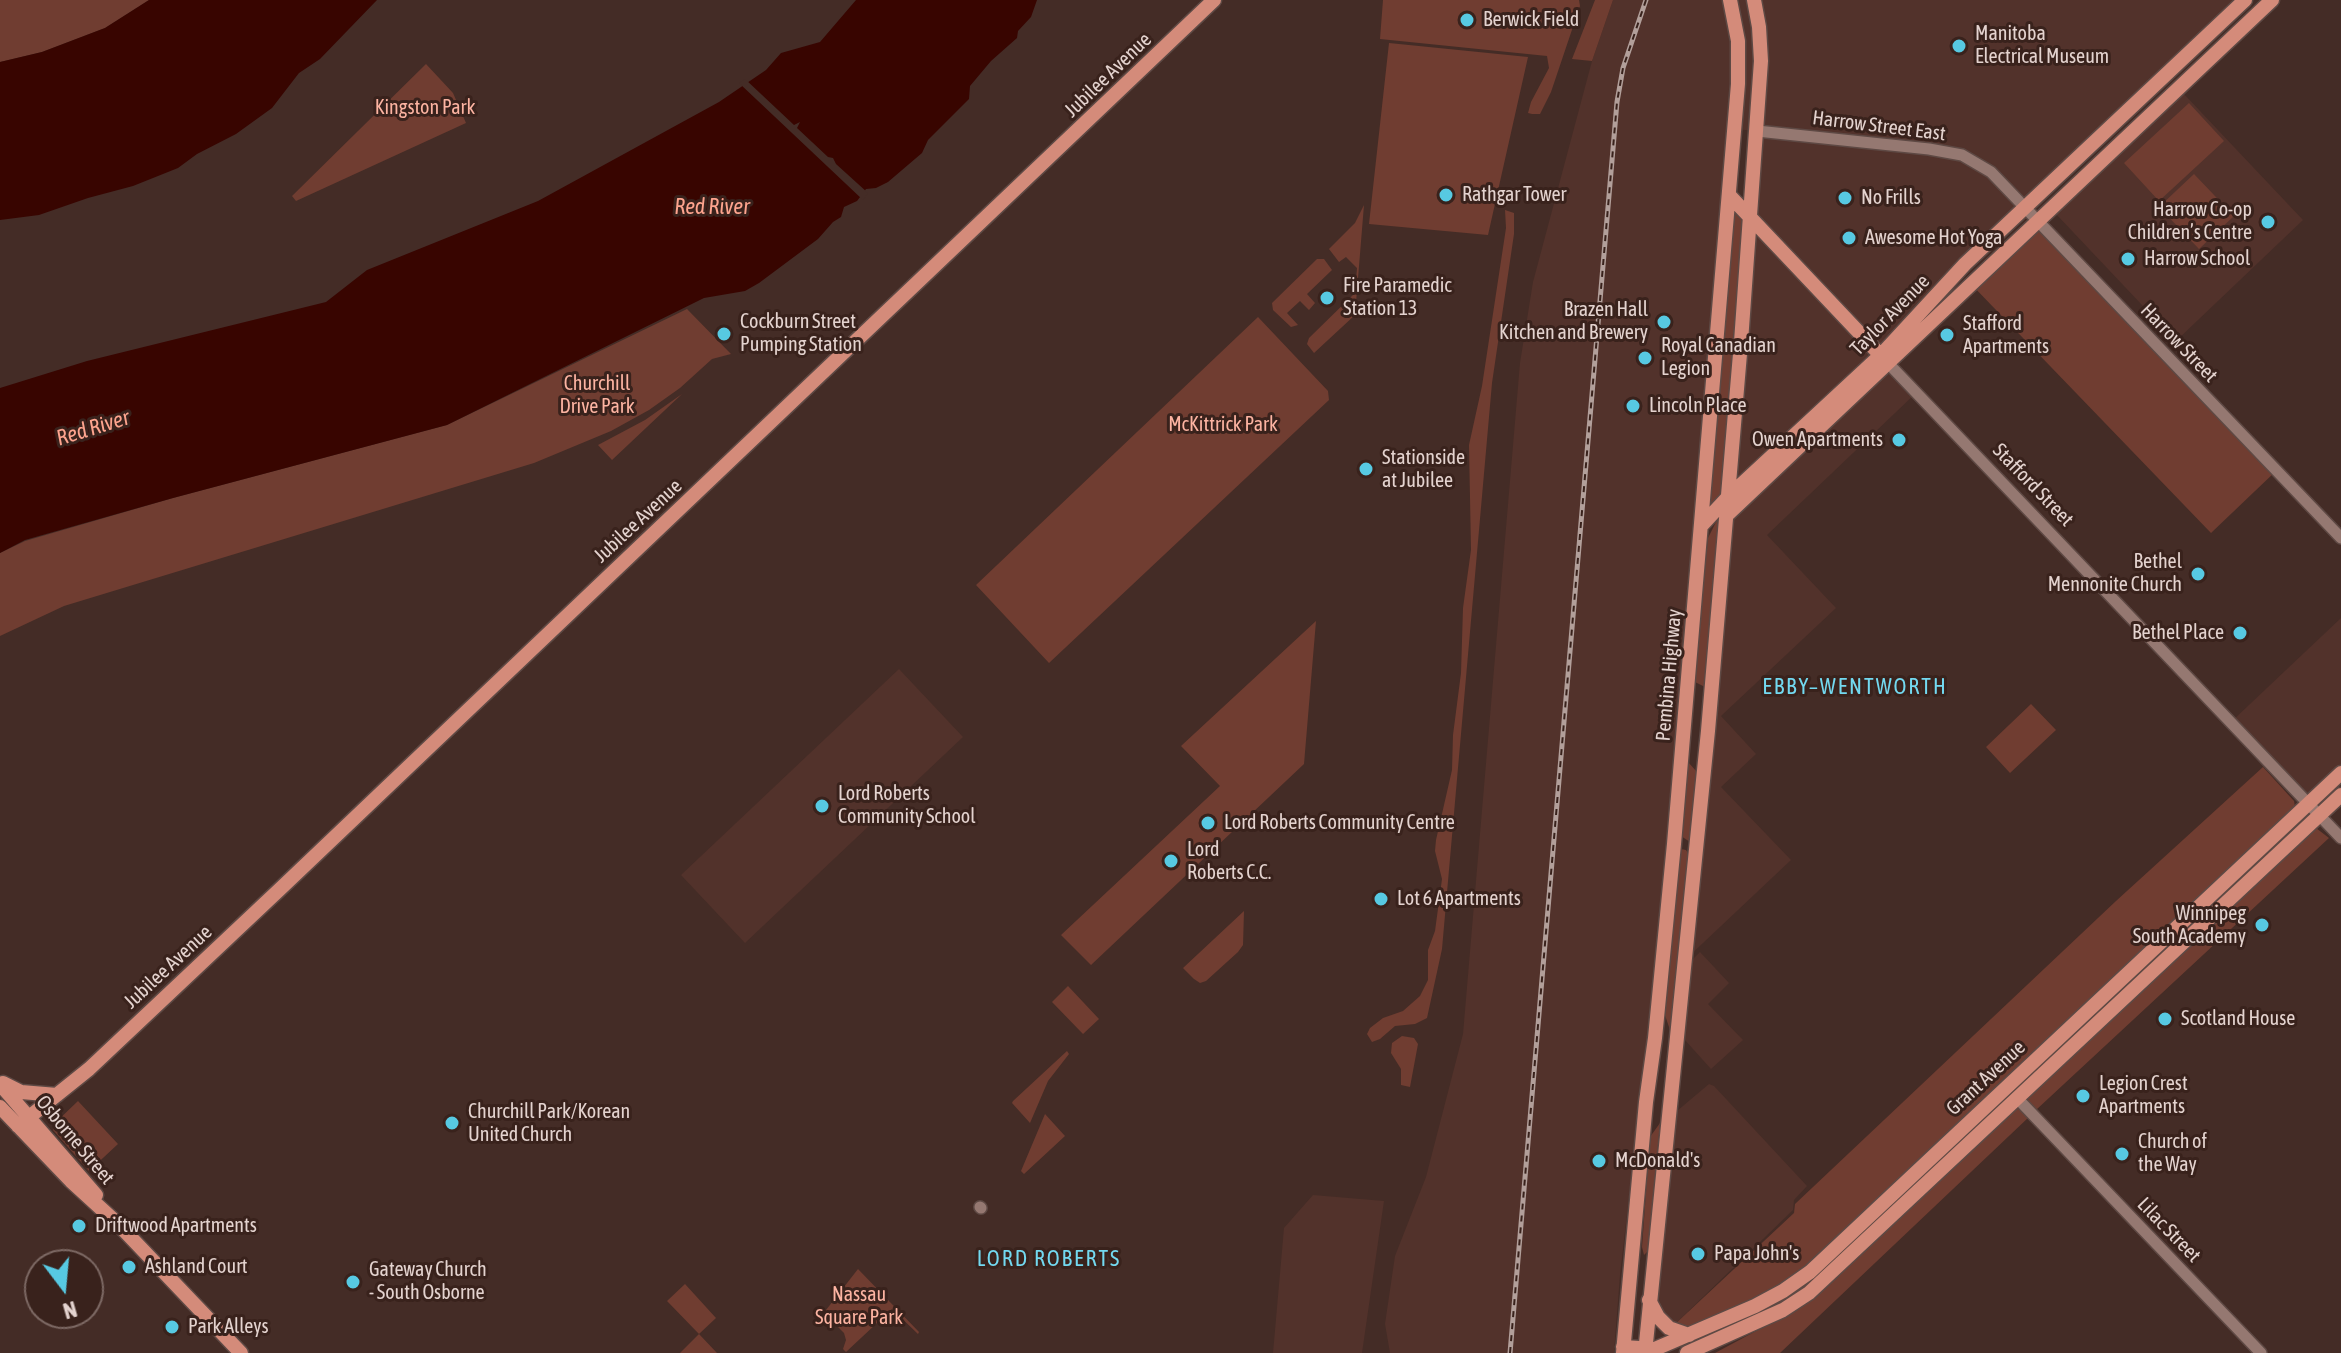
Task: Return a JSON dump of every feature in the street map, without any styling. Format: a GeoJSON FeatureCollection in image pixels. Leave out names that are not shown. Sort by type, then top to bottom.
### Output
{"type":"FeatureCollection","features":[{"type":"Feature","properties":{"kind":"main road","name":"Jubilee Avenue"},"geometry":{"type":"LineString","coordinates":[[27,1124],[89,1069],[1214,0]]}},
{"type":"Feature","properties":{"kind":"main road","name":"Pembina Highway"},"geometry":{"type":"LineString","coordinates":[[1623,1350],[1674,844],[1729,195],[1739,58],[1730,0]]}},
{"type":"Feature","properties":{"kind":"main road"},"geometry":{"type":"LineString","coordinates":[[1645,1351],[1729,496],[1757,131],[1760,40],[1754,0]]}},
{"type":"Feature","properties":{"kind":"main road","name":"Taylor Avenue"},"geometry":{"type":"LineString","coordinates":[[1726,516],[1884,359],[1965,264],[2245,0]]}},
{"type":"Feature","properties":{"kind":"main road","name":"Taylor Avenue"},"geometry":{"type":"LineString","coordinates":[[1702,525],[1729,496],[1884,359],[2272,0]]}},
{"type":"Feature","properties":{"kind":"main road","name":"Stafford Street"},"geometry":{"type":"LineString","coordinates":[[1729,195],[1884,359]]}},
{"type":"Feature","properties":{"kind":"main road","name":"Grant Avenue"},"geometry":{"type":"LineString","coordinates":[[1687,1353],[1783,1310],[1809,1293],[2017,1098],[2314,809],[2341,773]]}},
{"type":"Feature","properties":{"kind":"main road","name":"Grant Avenue"},"geometry":{"type":"LineString","coordinates":[[1623,1350],[1655,1349],[1689,1335],[1755,1306],[1810,1272],[2314,809],[2341,795]]}},
{"type":"Feature","properties":{"kind":"main road","name":"Jubilee Avenue"},"geometry":{"type":"LineString","coordinates":[[27,1124],[61,1101],[89,1069]]}},
{"type":"Feature","properties":{"kind":"main road"},"geometry":{"type":"LineString","coordinates":[[0,1083],[21,1092],[57,1095]]}},
{"type":"Feature","properties":{"kind":"main road","name":"Osborne Street"},"geometry":{"type":"LineString","coordinates":[[0,1083],[27,1124]]}},
{"type":"Feature","properties":{"kind":"main road","name":"Osborne Street"},"geometry":{"type":"LineString","coordinates":[[0,1107],[27,1124],[81,1175],[118,1224],[241,1353]]}},
{"type":"Feature","properties":{"kind":"main road"},"geometry":{"type":"LineString","coordinates":[[1648,1298],[1658,1317],[1669,1328],[1689,1335]]}},
{"type":"Feature","properties":{"kind":"main road"},"geometry":{"type":"LineString","coordinates":[[1709,1353],[1747,1326]]}},
{"type":"Feature","properties":{"kind":"street","name":"Harrow Street East"},"geometry":{"type":"LineString","coordinates":[[1757,131],[1940,151],[1962,155],[1991,172]]}},
{"type":"Feature","properties":{"kind":"street","name":"Harrow Street"},"geometry":{"type":"LineString","coordinates":[[1991,172],[2341,538]]}},
{"type":"Feature","properties":{"kind":"street","name":"Stafford Street"},"geometry":{"type":"LineString","coordinates":[[1884,359],[2341,838]]}},
{"type":"Feature","properties":{"kind":"street","name":"Lilac Street"},"geometry":{"type":"LineString","coordinates":[[2017,1098],[2261,1353]]}},
{"type":"Feature","properties":{"kind":"shaded area"},"geometry":{"type":"Polygon","coordinates":[[[1613,0],[2245,0],[1729,496],[1756,131],[1734,129],[1728,137],[1672,794],[1614,1353],[1390,1353],[1385,1324],[1395,1256],[1426,1177],[1463,1034],[1520,363],[1533,282],[1592,61],[1613,0]]]}},
{"type":"Feature","properties":{"kind":"shaded area"},"geometry":{"type":"Polygon","coordinates":[[[2183,93],[2303,220],[2176,341],[2056,214],[2183,93]]]}},
{"type":"Feature","properties":{"kind":"shaded area"},"geometry":{"type":"Polygon","coordinates":[[[1887,362],[1916,393],[1767,535],[1836,608],[1721,716],[1756,754],[1721,787],[1791,860],[1685,960],[1726,516],[1887,362]]]}},
{"type":"Feature","properties":{"kind":"shaded area"},"geometry":{"type":"Polygon","coordinates":[[[2341,618],[2341,777],[2309,804],[2231,722],[2341,618]]]}},
{"type":"Feature","properties":{"kind":"shaded area","name":"Lord Roberts Community School"},"geometry":{"type":"Polygon","coordinates":[[[899,669],[963,737],[745,943],[681,875],[899,669]]]}},
{"type":"Feature","properties":{"kind":"shaded area"},"geometry":{"type":"Polygon","coordinates":[[[1700,952],[1729,983],[1708,1004],[1743,1040],[1711,1069],[1684,1039],[1693,959],[1700,952]]]}},
{"type":"Feature","properties":{"kind":"shaded area"},"geometry":{"type":"Polygon","coordinates":[[[1709,1084],[1807,1186],[1794,1200],[1793,1210],[1673,1326],[1657,1304],[1657,1297],[1677,1111],[1709,1084]]]}},
{"type":"Feature","properties":{"kind":"shaded area"},"geometry":{"type":"Polygon","coordinates":[[[1313,1195],[1384,1201],[1362,1353],[1273,1353],[1284,1228],[1313,1195]]]}},
{"type":"Feature","properties":{"kind":"green space"},"geometry":{"type":"Polygon","coordinates":[[[0,0],[149,0],[105,28],[42,52],[0,62],[0,0]]]}},
{"type":"Feature","properties":{"kind":"green space"},"geometry":{"type":"Polygon","coordinates":[[[1383,0],[1579,0],[1580,6],[1551,92],[1540,114],[1532,114],[1528,113],[1531,102],[1549,68],[1547,56],[1380,39],[1383,0]]]}},
{"type":"Feature","properties":{"kind":"green space"},"geometry":{"type":"Polygon","coordinates":[[[1595,0],[1613,0],[1592,61],[1572,59],[1595,0]]]}},
{"type":"Feature","properties":{"kind":"green space"},"geometry":{"type":"Polygon","coordinates":[[[1389,43],[1528,57],[1488,235],[1369,224],[1389,43]]]}},
{"type":"Feature","properties":{"kind":"green space","name":"Kingston Park"},"geometry":{"type":"Polygon","coordinates":[[[426,64],[453,93],[466,123],[296,201],[292,196],[426,64]]]}},
{"type":"Feature","properties":{"kind":"green space"},"geometry":{"type":"Polygon","coordinates":[[[2189,103],[2224,141],[2159,201],[2124,163],[2189,103]]]}},
{"type":"Feature","properties":{"kind":"green space"},"geometry":{"type":"Polygon","coordinates":[[[2194,174],[2234,216],[2199,249],[2159,207],[2194,174]]]}},
{"type":"Feature","properties":{"kind":"green space"},"geometry":{"type":"Polygon","coordinates":[[[1729,195],[1750,218],[1729,496],[1702,525],[1729,195]]]}},
{"type":"Feature","properties":{"kind":"green space"},"geometry":{"type":"Polygon","coordinates":[[[1364,205],[1355,315],[1314,353],[1307,344],[1309,338],[1355,293],[1357,268],[1346,257],[1339,262],[1329,249],[1355,223],[1364,205]]]}},
{"type":"Feature","properties":{"kind":"green space"},"geometry":{"type":"Polygon","coordinates":[[[1505,210],[1514,213],[1514,234],[1492,383],[1442,949],[1427,1018],[1415,1024],[1395,1026],[1372,1042],[1367,1034],[1370,1028],[1383,1018],[1403,1011],[1420,996],[1428,980],[1428,950],[1435,931],[1442,879],[1435,851],[1436,840],[1452,770],[1461,673],[1463,608],[1471,550],[1469,445],[1482,386],[1506,228],[1505,210]]]}},
{"type":"Feature","properties":{"kind":"green space"},"geometry":{"type":"Polygon","coordinates":[[[2036,220],[2276,471],[2211,533],[1970,283],[2036,220]]]}},
{"type":"Feature","properties":{"kind":"green space"},"geometry":{"type":"Polygon","coordinates":[[[1317,259],[1324,259],[1332,270],[1307,294],[1315,303],[1309,310],[1300,301],[1287,313],[1298,325],[1291,327],[1273,310],[1272,303],[1317,259]]]}},
{"type":"Feature","properties":{"kind":"green space","name":"Churchill Drive Park"},"geometry":{"type":"Polygon","coordinates":[[[687,309],[731,354],[712,359],[680,388],[611,431],[534,463],[64,606],[0,636],[0,553],[25,541],[447,425],[687,309]]]}},
{"type":"Feature","properties":{"kind":"green space","name":"McKittrick Park"},"geometry":{"type":"Polygon","coordinates":[[[1258,317],[1328,391],[1329,400],[1049,663],[976,585],[1258,317]]]}},
{"type":"Feature","properties":{"kind":"green space"},"geometry":{"type":"Polygon","coordinates":[[[682,394],[612,460],[598,445],[645,420],[682,394]]]}},
{"type":"Feature","properties":{"kind":"green space"},"geometry":{"type":"Polygon","coordinates":[[[1720,514],[1705,687],[1695,682],[1701,611],[1708,538],[1720,514]]]}},
{"type":"Feature","properties":{"kind":"green space","name":"Lord Roberts C.C."},"geometry":{"type":"Polygon","coordinates":[[[1316,621],[1304,764],[1091,965],[1061,935],[1220,786],[1181,746],[1316,621]]]}},
{"type":"Feature","properties":{"kind":"green space"},"geometry":{"type":"Polygon","coordinates":[[[2031,704],[2056,730],[2010,773],[1986,747],[2031,704]]]}},
{"type":"Feature","properties":{"kind":"green space"},"geometry":{"type":"Polygon","coordinates":[[[1688,762],[1697,772],[1690,842],[1681,836],[1688,762]]]}},
{"type":"Feature","properties":{"kind":"green space"},"geometry":{"type":"Polygon","coordinates":[[[2263,767],[2294,801],[2295,807],[1815,1260],[1769,1294],[1691,1328],[1673,1326],[1794,1213],[1795,1204],[2263,767]]]}},
{"type":"Feature","properties":{"kind":"green space"},"geometry":{"type":"Polygon","coordinates":[[[2316,828],[2329,838],[2036,1110],[2028,1102],[2027,1098],[2316,828]]]}},
{"type":"Feature","properties":{"kind":"green space"},"geometry":{"type":"Polygon","coordinates":[[[1681,849],[1689,855],[1670,1030],[1665,1015],[1681,849]]]}},
{"type":"Feature","properties":{"kind":"green space"},"geometry":{"type":"Polygon","coordinates":[[[1244,911],[1243,945],[1238,952],[1206,981],[1200,983],[1194,979],[1183,968],[1244,911]]]}},
{"type":"Feature","properties":{"kind":"green space"},"geometry":{"type":"Polygon","coordinates":[[[1068,986],[1099,1019],[1083,1034],[1052,1002],[1068,986]]]}},
{"type":"Feature","properties":{"kind":"green space"},"geometry":{"type":"Polygon","coordinates":[[[1402,1036],[1414,1038],[1418,1044],[1410,1087],[1401,1085],[1401,1069],[1391,1053],[1392,1043],[1402,1036]]]}},
{"type":"Feature","properties":{"kind":"green space"},"geometry":{"type":"Polygon","coordinates":[[[1067,1051],[1069,1054],[1048,1081],[1030,1123],[1013,1101],[1067,1051]]]}},
{"type":"Feature","properties":{"kind":"green space"},"geometry":{"type":"Polygon","coordinates":[[[78,1101],[118,1144],[89,1171],[53,1130],[55,1123],[78,1101]]]}},
{"type":"Feature","properties":{"kind":"green space"},"geometry":{"type":"Polygon","coordinates":[[[2014,1108],[2021,1109],[2029,1117],[1780,1353],[1715,1353],[1799,1308],[2014,1108]]]}},
{"type":"Feature","properties":{"kind":"green space"},"geometry":{"type":"Polygon","coordinates":[[[1045,1114],[1065,1136],[1024,1174],[1021,1171],[1045,1114]]]}},
{"type":"Feature","properties":{"kind":"green space"},"geometry":{"type":"Polygon","coordinates":[[[1660,1123],[1648,1251],[1644,1255],[1642,1247],[1650,1137],[1660,1123]]]}},
{"type":"Feature","properties":{"kind":"green space","name":"Nassau Square Park"},"geometry":{"type":"Polygon","coordinates":[[[858,1269],[918,1334],[892,1309],[846,1352],[843,1349],[846,1340],[844,1333],[828,1317],[826,1310],[858,1269]]]}},
{"type":"Feature","properties":{"kind":"green space"},"geometry":{"type":"Polygon","coordinates":[[[685,1284],[716,1318],[699,1334],[667,1301],[685,1284]]]}},
{"type":"Feature","properties":{"kind":"green space"},"geometry":{"type":"Polygon","coordinates":[[[699,1334],[717,1353],[680,1353],[699,1334]]]}},
{"type":"Feature","properties":{"kind":"water"},"geometry":{"type":"Polygon","coordinates":[[[149,0],[377,0],[320,59],[299,73],[272,108],[236,134],[197,154],[178,168],[133,186],[39,215],[0,220],[0,62],[42,52],[105,28],[149,0]]]}},
{"type":"Feature","properties":{"kind":"water","name":"Red River"},"geometry":{"type":"Polygon","coordinates":[[[856,0],[1037,0],[1031,17],[1018,31],[1017,38],[991,61],[970,86],[969,99],[928,140],[922,153],[888,182],[866,189],[857,201],[844,207],[841,217],[818,239],[759,283],[745,291],[704,298],[447,425],[25,540],[0,553],[0,388],[87,361],[326,302],[367,270],[538,201],[719,102],[766,70],[781,53],[820,42],[856,0]]]}},
{"type":"Feature","properties":{"kind":"pier"},"geometry":{"type":"Polygon","coordinates":[[[745,79],[794,125],[800,122],[797,128],[868,193],[863,200],[739,83],[745,79]]]}},
{"type":"Feature","properties":{"kind":"railway"},"geometry":{"type":"LineString","coordinates":[[1510,1353],[1617,102],[1623,68],[1646,0]]}},
{"type":"Feature","properties":{"kind":"place","name":"Berwick Field"},"geometry":{"type":"Point","coordinates":[1467,20]}},
{"type":"Feature","properties":{"kind":"place","name":"Manitoba Electrical Museum"},"geometry":{"type":"Point","coordinates":[1959,46]}},
{"type":"Feature","properties":{"kind":"place","name":"Rathgar Tower"},"geometry":{"type":"Point","coordinates":[1446,195]}},
{"type":"Feature","properties":{"kind":"place","name":"No Frills"},"geometry":{"type":"Point","coordinates":[1845,198]}},
{"type":"Feature","properties":{"kind":"place","name":"Harrow Co-op Children’s Centre"},"geometry":{"type":"Point","coordinates":[2268,222]}},
{"type":"Feature","properties":{"kind":"place","name":"Awesome Hot Yoga"},"geometry":{"type":"Point","coordinates":[1849,238]}},
{"type":"Feature","properties":{"kind":"place","name":"Harrow School"},"geometry":{"type":"Point","coordinates":[2128,259]}},
{"type":"Feature","properties":{"kind":"place","name":"Fire Paramedic Station 13"},"geometry":{"type":"Point","coordinates":[1327,298]}},
{"type":"Feature","properties":{"kind":"place","name":"Brazen Hall Kitchen and Brewery"},"geometry":{"type":"Point","coordinates":[1664,322]}},
{"type":"Feature","properties":{"kind":"place","name":"Cockburn Street Pumping Station"},"geometry":{"type":"Point","coordinates":[724,334]}},
{"type":"Feature","properties":{"kind":"place","name":"Stafford Apartments"},"geometry":{"type":"Point","coordinates":[1947,335]}},
{"type":"Feature","properties":{"kind":"place","name":"Royal Canadian Legion"},"geometry":{"type":"Point","coordinates":[1645,358]}},
{"type":"Feature","properties":{"kind":"place","name":"Lincoln Place"},"geometry":{"type":"Point","coordinates":[1633,406]}},
{"type":"Feature","properties":{"kind":"place","name":"Owen Apartments"},"geometry":{"type":"Point","coordinates":[1899,440]}},
{"type":"Feature","properties":{"kind":"place","name":"Stationside at Jubilee"},"geometry":{"type":"Point","coordinates":[1366,469]}},
{"type":"Feature","properties":{"kind":"place","name":"Bethel Mennonite Church"},"geometry":{"type":"Point","coordinates":[2198,574]}},
{"type":"Feature","properties":{"kind":"place","name":"Bethel Place"},"geometry":{"type":"Point","coordinates":[2240,633]}},
{"type":"Feature","properties":{"kind":"place","name":"Lord Roberts Community School"},"geometry":{"type":"Point","coordinates":[822,806]}},
{"type":"Feature","properties":{"kind":"place","name":"Lord Roberts Community Centre"},"geometry":{"type":"Point","coordinates":[1208,823]}},
{"type":"Feature","properties":{"kind":"place","name":"Lord Roberts C.C."},"geometry":{"type":"Point","coordinates":[1171,861]}},
{"type":"Feature","properties":{"kind":"place","name":"Lot 6 Apartments"},"geometry":{"type":"Point","coordinates":[1381,899]}},
{"type":"Feature","properties":{"kind":"place","name":"Winnipeg South Academy"},"geometry":{"type":"Point","coordinates":[2262,925]}},
{"type":"Feature","properties":{"kind":"place","name":"Scotland House"},"geometry":{"type":"Point","coordinates":[2165,1019]}},
{"type":"Feature","properties":{"kind":"place","name":"Legion Crest Apartments"},"geometry":{"type":"Point","coordinates":[2083,1096]}},
{"type":"Feature","properties":{"kind":"place","name":"Churchill Park/Korean United Church"},"geometry":{"type":"Point","coordinates":[452,1123]}},
{"type":"Feature","properties":{"kind":"place","name":"Church of the Way"},"geometry":{"type":"Point","coordinates":[2122,1154]}},
{"type":"Feature","properties":{"kind":"place","name":"McDonald's"},"geometry":{"type":"Point","coordinates":[1599,1161]}},
{"type":"Feature","properties":{"kind":"place","name":"Driftwood Apartments"},"geometry":{"type":"Point","coordinates":[79,1226]}},
{"type":"Feature","properties":{"kind":"place","name":"Papa John's"},"geometry":{"type":"Point","coordinates":[1698,1254]}},
{"type":"Feature","properties":{"kind":"place","name":"Ashland Court"},"geometry":{"type":"Point","coordinates":[129,1267]}},
{"type":"Feature","properties":{"kind":"place","name":"Gateway Church - South Osborne"},"geometry":{"type":"Point","coordinates":[353,1282]}},
{"type":"Feature","properties":{"kind":"place","name":"Park Alleys"},"geometry":{"type":"Point","coordinates":[172,1327]}},
{"type":"Feature","properties":{"kind":"district","name":"EBBY–WENTWORTH"},"geometry":{"type":"Point","coordinates":[1855,687]}},
{"type":"Feature","properties":{"kind":"district","name":"LORD ROBERTS"},"geometry":{"type":"Point","coordinates":[1049,1259]}}]}
